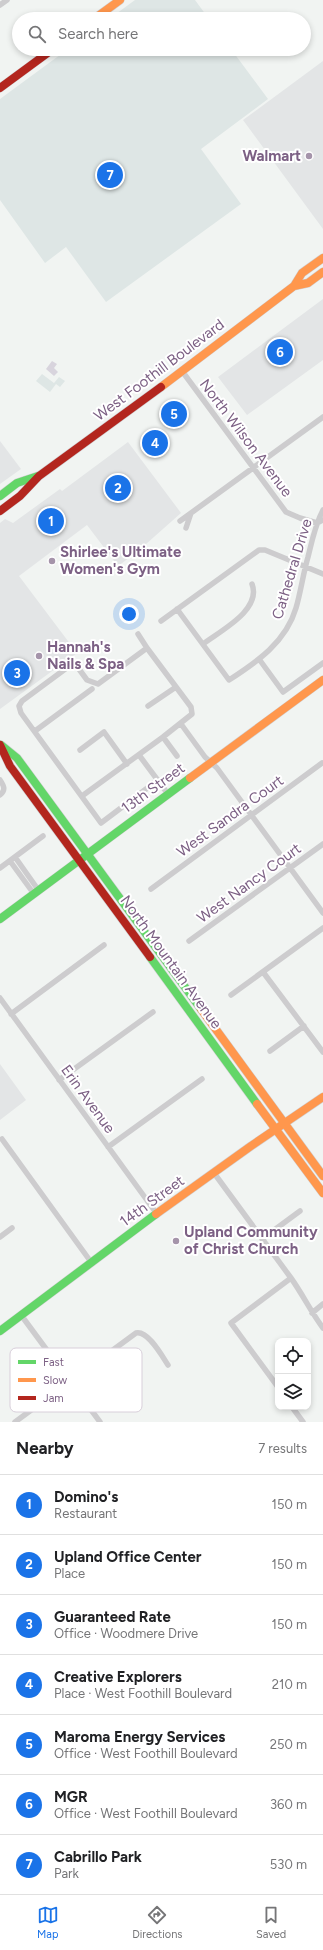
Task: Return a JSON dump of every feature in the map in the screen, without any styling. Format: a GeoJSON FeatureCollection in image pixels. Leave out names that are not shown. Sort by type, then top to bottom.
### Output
{"type":"FeatureCollection","features":[{"type":"Feature","properties":{"kind":"main road"},"geometry":{"type":"LineString","coordinates":[[104,12],[120,0]]}},
{"type":"Feature","properties":{"kind":"main road"},"geometry":{"type":"LineString","coordinates":[[0,88],[43,56]]}},
{"type":"Feature","properties":{"kind":"main road","name":"West Foothill Boulevard"},"geometry":{"type":"LineString","coordinates":[[294,286],[302,273],[323,258]]}},
{"type":"Feature","properties":{"kind":"main road"},"geometry":{"type":"LineString","coordinates":[[312,280],[316,272],[323,267]]}},
{"type":"Feature","properties":{"kind":"main road","name":"West Foothill Boulevard"},"geometry":{"type":"LineString","coordinates":[[0,511],[20,496],[39,476],[182,372],[294,286],[312,280],[323,272]]}},
{"type":"Feature","properties":{"kind":"main road","name":"West Foothill Boulevard"},"geometry":{"type":"LineString","coordinates":[[0,496],[17,483],[39,476]]}},
{"type":"Feature","properties":{"kind":"main road","name":"13th Street"},"geometry":{"type":"LineString","coordinates":[[0,919],[323,680]]}},
{"type":"Feature","properties":{"kind":"main road","name":"North Mountain Avenue"},"geometry":{"type":"LineString","coordinates":[[0,744],[17,758],[323,1176]]}},
{"type":"Feature","properties":{"kind":"main road","name":"North Mountain Avenue"},"geometry":{"type":"LineString","coordinates":[[0,744],[10,766],[323,1193]]}},
{"type":"Feature","properties":{"kind":"main road","name":"14th Street"},"geometry":{"type":"LineString","coordinates":[[0,1331],[157,1214],[323,1097]]}},
{"type":"Feature","properties":{"kind":"street"},"geometry":{"type":"LineString","coordinates":[[0,5],[7,0]]}},
{"type":"Feature","properties":{"kind":"street","name":"North Wilson Avenue"},"geometry":{"type":"LineString","coordinates":[[182,372],[286,512],[317,523]]}},
{"type":"Feature","properties":{"kind":"street"},"geometry":{"type":"LineString","coordinates":[[180,521],[323,417]]}},
{"type":"Feature","properties":{"kind":"street","name":"Cathedral Drive"},"geometry":{"type":"LineString","coordinates":[[202,644],[229,680],[273,648],[284,634],[296,609],[305,566],[317,523],[323,510]]}},
{"type":"Feature","properties":{"kind":"street"},"geometry":{"type":"LineString","coordinates":[[186,528],[191,512]]}},
{"type":"Feature","properties":{"kind":"street"},"geometry":{"type":"LineString","coordinates":[[317,523],[323,520]]}},
{"type":"Feature","properties":{"kind":"street"},"geometry":{"type":"LineString","coordinates":[[161,621],[259,550],[265,550],[323,574]]}},
{"type":"Feature","properties":{"kind":"street"},"geometry":{"type":"LineString","coordinates":[[177,609],[202,644],[245,612],[254,596],[252,584]]}},
{"type":"Feature","properties":{"kind":"street"},"geometry":{"type":"LineString","coordinates":[[82,796],[181,724],[192,714],[191,707],[138,634]]}},
{"type":"Feature","properties":{"kind":"street"},"geometry":{"type":"LineString","coordinates":[[147,648],[98,684],[87,680],[76,665],[72,664],[22,701],[19,706],[21,713],[100,822],[158,780]]}},
{"type":"Feature","properties":{"kind":"street"},"geometry":{"type":"LineString","coordinates":[[259,659],[283,692],[323,663]]}},
{"type":"Feature","properties":{"kind":"street"},"geometry":{"type":"LineString","coordinates":[[148,706],[176,687]]}},
{"type":"Feature","properties":{"kind":"street"},"geometry":{"type":"LineString","coordinates":[[35,731],[92,689]]}},
{"type":"Feature","properties":{"kind":"street"},"geometry":{"type":"LineString","coordinates":[[181,724],[205,757],[217,768],[323,912]]}},
{"type":"Feature","properties":{"kind":"street"},"geometry":{"type":"LineString","coordinates":[[80,750],[104,732],[127,764]]}},
{"type":"Feature","properties":{"kind":"street"},"geometry":{"type":"LineString","coordinates":[[163,737],[177,756]]}},
{"type":"Feature","properties":{"kind":"street"},"geometry":{"type":"LineString","coordinates":[[139,755],[168,794]]}},
{"type":"Feature","properties":{"kind":"street","name":"West Sandra Court"},"geometry":{"type":"LineString","coordinates":[[151,889],[322,763]]}},
{"type":"Feature","properties":{"kind":"street"},"geometry":{"type":"LineString","coordinates":[[0,780],[4,787],[4,791],[0,795]]}},
{"type":"Feature","properties":{"kind":"street"},"geometry":{"type":"LineString","coordinates":[[0,868],[43,836]]}},
{"type":"Feature","properties":{"kind":"street","name":"West Nancy Court"},"geometry":{"type":"LineString","coordinates":[[189,941],[323,844]]}},
{"type":"Feature","properties":{"kind":"street"},"geometry":{"type":"LineString","coordinates":[[12,859],[36,892]]}},
{"type":"Feature","properties":{"kind":"street"},"geometry":{"type":"LineString","coordinates":[[231,996],[323,928]]}},
{"type":"Feature","properties":{"kind":"street"},"geometry":{"type":"LineString","coordinates":[[11,1014],[104,945]]}},
{"type":"Feature","properties":{"kind":"street"},"geometry":{"type":"LineString","coordinates":[[263,972],[323,1052]]}},
{"type":"Feature","properties":{"kind":"street","name":"Erin Avenue"},"geometry":{"type":"LineString","coordinates":[[0,998],[157,1214]]}},
{"type":"Feature","properties":{"kind":"street"},"geometry":{"type":"LineString","coordinates":[[60,1080],[153,1012]]}},
{"type":"Feature","properties":{"kind":"street"},"geometry":{"type":"LineString","coordinates":[[270,1052],[304,1026]]}},
{"type":"Feature","properties":{"kind":"street"},"geometry":{"type":"LineString","coordinates":[[108,1147],[202,1079]]}},
{"type":"Feature","properties":{"kind":"street"},"geometry":{"type":"LineString","coordinates":[[2,1139],[91,1262]]}},
{"type":"Feature","properties":{"kind":"street"},"geometry":{"type":"LineString","coordinates":[[214,1173],[291,1278],[323,1328]]}},
{"type":"Feature","properties":{"kind":"street"},"geometry":{"type":"LineString","coordinates":[[262,1239],[300,1212]]}},
{"type":"Feature","properties":{"kind":"street"},"geometry":{"type":"LineString","coordinates":[[0,1237],[12,1228]]}},
{"type":"Feature","properties":{"kind":"street"},"geometry":{"type":"LineString","coordinates":[[275,1383],[232,1323],[291,1278]]}},
{"type":"Feature","properties":{"kind":"street"},"geometry":{"type":"LineString","coordinates":[[312,1313],[323,1304]]}},
{"type":"Feature","properties":{"kind":"street"},"geometry":{"type":"LineString","coordinates":[[22,1315],[46,1348]]}},
{"type":"Feature","properties":{"kind":"street"},"geometry":{"type":"LineString","coordinates":[[114,1348],[133,1334],[140,1332],[146,1335],[168,1365]]}},
{"type":"Feature","properties":{"kind":"street"},"geometry":{"type":"LineString","coordinates":[[294,1410],[303,1422]]}},
{"type":"Feature","properties":{"kind":"street"},"geometry":{"type":"LineString","coordinates":[[15,1422],[28,1412]]}},
{"type":"Feature","properties":{"kind":"street"},"geometry":{"type":"LineString","coordinates":[[93,1412],[100,1422]]}},
{"type":"Feature","properties":{"kind":"shaded area"},"geometry":{"type":"Polygon","coordinates":[[[135,0],[195,0],[204,12],[119,12],[135,0]]]}},
{"type":"Feature","properties":{"kind":"shaded area"},"geometry":{"type":"Polygon","coordinates":[[[58,56],[236,56],[268,99],[201,149],[241,204],[106,302],[66,247],[45,263],[0,200],[0,99],[58,56]]]}},
{"type":"Feature","properties":{"kind":"shaded area"},"geometry":{"type":"Polygon","coordinates":[[[323,61],[323,229],[243,120],[323,61]]]}},
{"type":"Feature","properties":{"kind":"shaded area"},"geometry":{"type":"Polygon","coordinates":[[[323,299],[323,360],[247,415],[218,377],[323,299]]]}},
{"type":"Feature","properties":{"kind":"shaded area"},"geometry":{"type":"Polygon","coordinates":[[[52,361],[57,364],[54,368],[58,372],[54,376],[46,369],[52,361]]]}},
{"type":"Feature","properties":{"kind":"shaded area"},"geometry":{"type":"Polygon","coordinates":[[[42,374],[54,383],[59,377],[65,381],[60,387],[56,384],[50,392],[36,381],[42,374]]]}},
{"type":"Feature","properties":{"kind":"shaded area"},"geometry":{"type":"Polygon","coordinates":[[[0,441],[21,469],[0,484],[0,441]]]}},
{"type":"Feature","properties":{"kind":"shaded area"},"geometry":{"type":"Polygon","coordinates":[[[128,442],[181,513],[137,552],[118,566],[87,525],[19,576],[77,653],[0,709],[0,523],[5,519],[13,523],[60,489],[62,491],[128,442]]]}},
{"type":"Feature","properties":{"kind":"shaded area"},"geometry":{"type":"Polygon","coordinates":[[[0,1064],[26,1100],[0,1120],[0,1064]]]}},
{"type":"Feature","properties":{"kind":"traffic: fast"},"geometry":{"type":"LineString","coordinates":[[0,496],[17,483],[38,476]]}},
{"type":"Feature","properties":{"kind":"traffic: fast"},"geometry":{"type":"LineString","coordinates":[[1,745],[17,758],[201,1009]]}},
{"type":"Feature","properties":{"kind":"traffic: fast"},"geometry":{"type":"LineString","coordinates":[[0,919],[190,778]]}},
{"type":"Feature","properties":{"kind":"traffic: fast"},"geometry":{"type":"LineString","coordinates":[[150,957],[257,1104]]}},
{"type":"Feature","properties":{"kind":"traffic: fast"},"geometry":{"type":"LineString","coordinates":[[0,1331],[156,1214]]}},
{"type":"Feature","properties":{"kind":"traffic: slow"},"geometry":{"type":"LineString","coordinates":[[104,12],[120,0]]}},
{"type":"Feature","properties":{"kind":"traffic: slow"},"geometry":{"type":"LineString","coordinates":[[294,286],[302,273],[323,258]]}},
{"type":"Feature","properties":{"kind":"traffic: slow"},"geometry":{"type":"LineString","coordinates":[[161,387],[294,286],[308,283],[323,272]]}},
{"type":"Feature","properties":{"kind":"traffic: slow"},"geometry":{"type":"LineString","coordinates":[[190,778],[323,680]]}},
{"type":"Feature","properties":{"kind":"traffic: slow"},"geometry":{"type":"LineString","coordinates":[[201,1009],[323,1176]]}},
{"type":"Feature","properties":{"kind":"traffic: slow"},"geometry":{"type":"LineString","coordinates":[[156,1214],[323,1097]]}},
{"type":"Feature","properties":{"kind":"traffic: slow"},"geometry":{"type":"LineString","coordinates":[[257,1104],[323,1193]]}},
{"type":"Feature","properties":{"kind":"traffic: jam"},"geometry":{"type":"LineString","coordinates":[[0,88],[43,56]]}},
{"type":"Feature","properties":{"kind":"traffic: jam"},"geometry":{"type":"LineString","coordinates":[[0,511],[20,496],[39,476],[161,387]]}},
{"type":"Feature","properties":{"kind":"traffic: jam"},"geometry":{"type":"LineString","coordinates":[[0,745],[10,766],[150,957]]}},
{"type":"Feature","properties":{"kind":"place","name":"Walmart"},"geometry":{"type":"Point","coordinates":[309,156]}},
{"type":"Feature","properties":{"kind":"place","name":"Cabrillo Park"},"geometry":{"type":"Point","coordinates":[110,175]}},
{"type":"Feature","properties":{"kind":"place","name":"MGR"},"geometry":{"type":"Point","coordinates":[280,352]}},
{"type":"Feature","properties":{"kind":"place","name":"Maroma Energy Services"},"geometry":{"type":"Point","coordinates":[174,414]}},
{"type":"Feature","properties":{"kind":"place","name":"Creative Explorers"},"geometry":{"type":"Point","coordinates":[155,443]}},
{"type":"Feature","properties":{"kind":"place","name":"Upland Office Center"},"geometry":{"type":"Point","coordinates":[118,488]}},
{"type":"Feature","properties":{"kind":"place","name":"Domino's"},"geometry":{"type":"Point","coordinates":[51,521]}},
{"type":"Feature","properties":{"kind":"place","name":"Shirlee's Ultimate Women's Gym"},"geometry":{"type":"Point","coordinates":[52,561]}},
{"type":"Feature","properties":{"kind":"place","name":"Hannah's Nails & Spa"},"geometry":{"type":"Point","coordinates":[39,656]}},
{"type":"Feature","properties":{"kind":"place","name":"Guaranteed Rate"},"geometry":{"type":"Point","coordinates":[17,673]}},
{"type":"Feature","properties":{"kind":"place","name":"Upland Community of Christ Church"},"geometry":{"type":"Point","coordinates":[176,1241]}}]}
